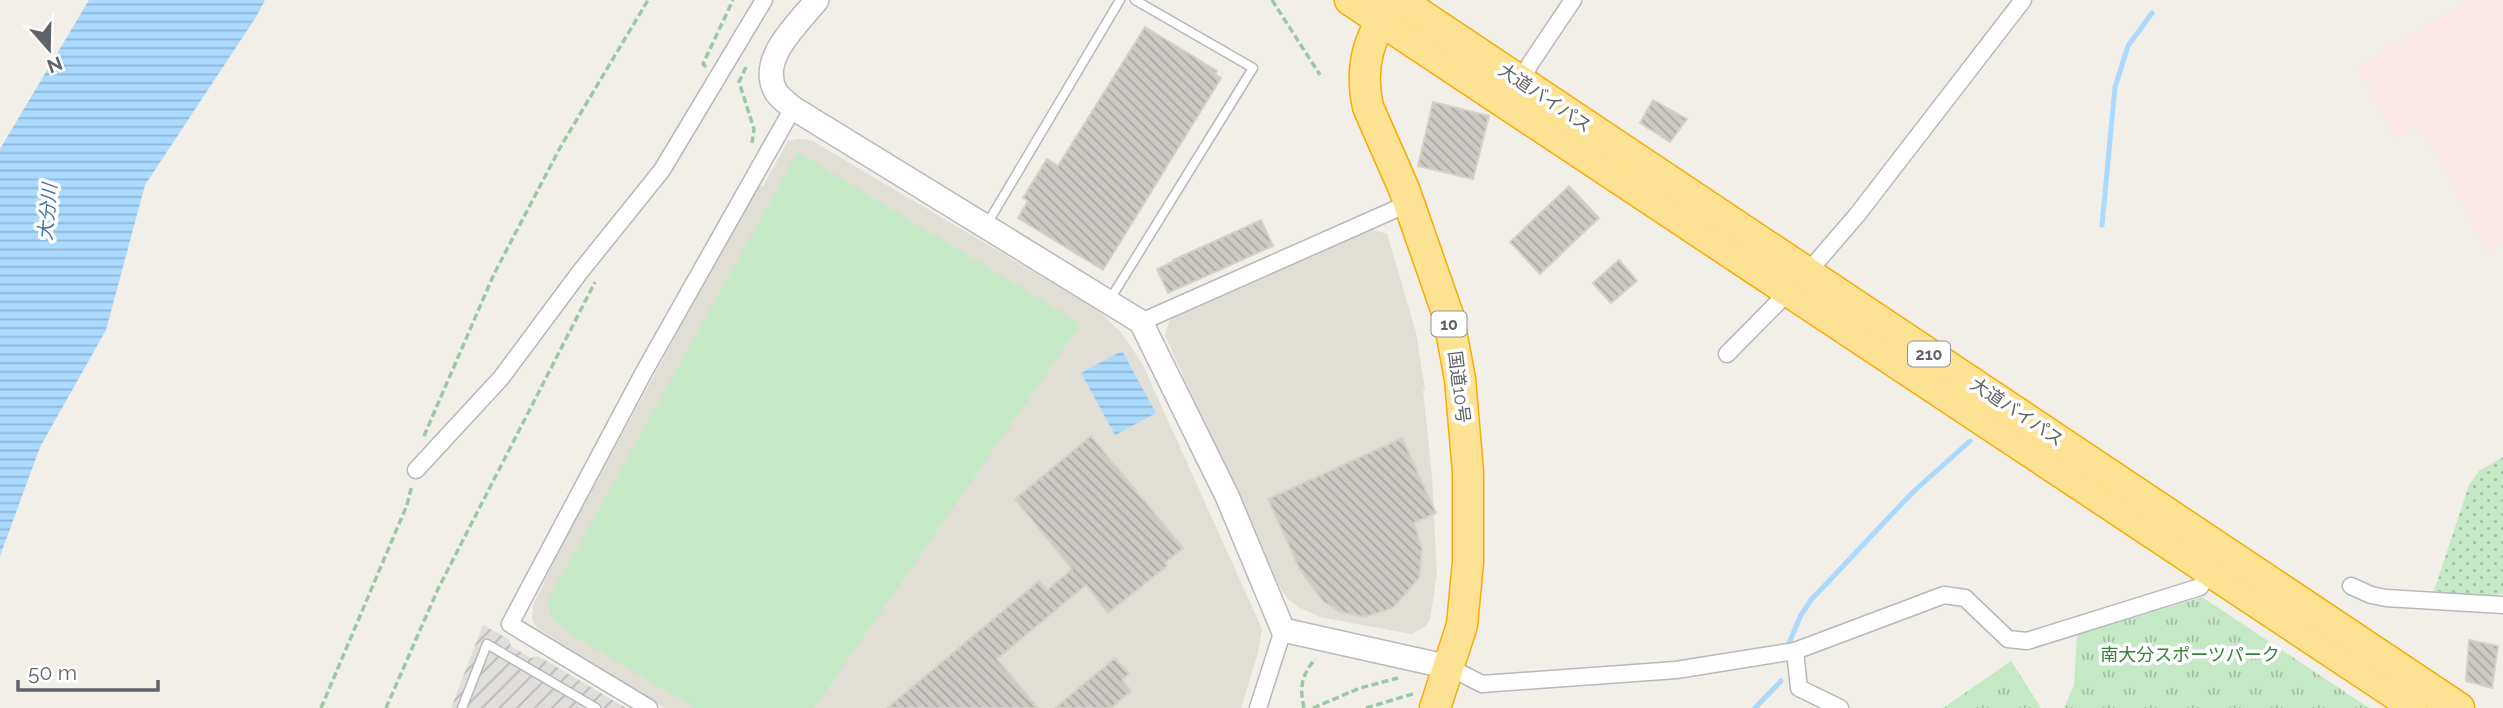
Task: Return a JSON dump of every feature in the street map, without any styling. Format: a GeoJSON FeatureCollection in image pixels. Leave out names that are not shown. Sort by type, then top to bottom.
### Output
{"type":"FeatureCollection","features":[{"type":"Feature","properties":{"kind":"highway","name":"大道バイパス"},"geometry":{"type":"LineString","coordinates":[[1380,5],[1521,82],[1798,282],[2210,571],[2416,708]]}},
{"type":"Feature","properties":{"kind":"highway","name":"大道バイパス"},"geometry":{"type":"LineString","coordinates":[[1380,5],[1798,282],[2459,708]]}},
{"type":"Feature","properties":{"kind":"highway","name":"国道10号"},"geometry":{"type":"LineString","coordinates":[[1380,5],[1350,60],[1351,86],[1359,116],[1396,209],[1430,319],[1440,383],[1454,552],[1448,667]]}},
{"type":"Feature","properties":{"kind":"highway","name":"国道10号"},"geometry":{"type":"LineString","coordinates":[[1380,5],[1365,60],[1366,100],[1404,189],[1448,315],[1460,379],[1468,472],[1468,562],[1462,625],[1448,667],[1426,701]]}},
{"type":"Feature","properties":{"kind":"street"},"geometry":{"type":"LineString","coordinates":[[416,470],[501,378],[663,170],[764,0]]}},
{"type":"Feature","properties":{"kind":"street"},"geometry":{"type":"LineString","coordinates":[[817,0],[775,54],[772,83],[777,94],[793,108],[1140,321],[1227,496],[1283,629],[1258,708]]}},
{"type":"Feature","properties":{"kind":"street"},"geometry":{"type":"LineString","coordinates":[[1521,82],[1573,0]]}},
{"type":"Feature","properties":{"kind":"street"},"geometry":{"type":"LineString","coordinates":[[1727,354],[1798,282],[1857,215],[2023,0]]}},
{"type":"Feature","properties":{"kind":"street"},"geometry":{"type":"LineString","coordinates":[[649,708],[510,624],[645,370],[793,108]]}},
{"type":"Feature","properties":{"kind":"street"},"geometry":{"type":"LineString","coordinates":[[1140,321],[1396,209]]}},
{"type":"Feature","properties":{"kind":"street"},"geometry":{"type":"LineString","coordinates":[[1283,629],[1448,667],[1482,684],[1676,670],[1795,651],[1944,595],[1965,597],[2008,639],[2027,641],[2200,587],[2210,571]]}},
{"type":"Feature","properties":{"kind":"street"},"geometry":{"type":"LineString","coordinates":[[2351,586],[2386,598],[2503,605]]}},
{"type":"Feature","properties":{"kind":"street"},"geometry":{"type":"LineString","coordinates":[[1795,651],[1799,688],[1840,708]]}},
{"type":"Feature","properties":{"kind":"lane"},"geometry":{"type":"LineString","coordinates":[[985,226],[1120,0]]}},
{"type":"Feature","properties":{"kind":"lane"},"geometry":{"type":"LineString","coordinates":[[1109,302],[1253,68],[1135,0]]}},
{"type":"Feature","properties":{"kind":"lane"},"geometry":{"type":"LineString","coordinates":[[462,708],[486,644],[596,708]]}},
{"type":"Feature","properties":{"kind":"path"},"geometry":{"type":"LineString","coordinates":[[321,708],[407,505],[425,431],[494,274],[561,146],[648,0]]}},
{"type":"Feature","properties":{"kind":"path"},"geometry":{"type":"LineString","coordinates":[[716,79],[703,64],[733,0]]}},
{"type":"Feature","properties":{"kind":"path"},"geometry":{"type":"LineString","coordinates":[[1272,0],[1320,75]]}},
{"type":"Feature","properties":{"kind":"path"},"geometry":{"type":"LineString","coordinates":[[748,151],[754,129],[738,82],[749,60]]}},
{"type":"Feature","properties":{"kind":"path"},"geometry":{"type":"LineString","coordinates":[[386,708],[438,589],[599,274],[604,243]]}},
{"type":"Feature","properties":{"kind":"path"},"geometry":{"type":"LineString","coordinates":[[1304,708],[1301,690],[1303,674],[1317,656]]}},
{"type":"Feature","properties":{"kind":"path"},"geometry":{"type":"LineString","coordinates":[[1313,708],[1360,688],[1406,676]]}},
{"type":"Feature","properties":{"kind":"path"},"geometry":{"type":"LineString","coordinates":[[1366,708],[1426,701]]}},
{"type":"Feature","properties":{"kind":"shaded area"},"geometry":{"type":"Polygon","coordinates":[[[2469,0],[2503,0],[2503,244],[2488,252],[2420,124],[2396,137],[2357,67],[2469,0]]]}},
{"type":"Feature","properties":{"kind":"shaded area"},"geometry":{"type":"Polygon","coordinates":[[[811,140],[1096,309],[1120,331],[1142,363],[1262,629],[1258,653],[1241,708],[664,708],[537,628],[532,619],[533,605],[562,545],[757,186],[763,186],[788,141],[811,140]]]}},
{"type":"Feature","properties":{"kind":"shaded area"},"geometry":{"type":"Polygon","coordinates":[[[1369,228],[1387,234],[1416,332],[1425,390],[1437,574],[1430,619],[1425,627],[1411,634],[1320,617],[1298,607],[1287,598],[1231,484],[1165,335],[1171,316],[1369,228]]]}},
{"type":"Feature","properties":{"kind":"shaded area"},"geometry":{"type":"Polygon","coordinates":[[[483,625],[509,639],[511,646],[531,658],[538,656],[626,708],[451,708],[483,625]]]}},
{"type":"Feature","properties":{"kind":"green space"},"geometry":{"type":"Polygon","coordinates":[[[798,152],[1081,324],[814,708],[695,708],[566,631],[551,616],[547,602],[798,152]]]}},
{"type":"Feature","properties":{"kind":"green space"},"geometry":{"type":"Polygon","coordinates":[[[2503,457],[2503,594],[2473,596],[2434,591],[2469,485],[2479,471],[2503,457]]]}},
{"type":"Feature","properties":{"kind":"green space","name":"南大分スポーツパーク"},"geometry":{"type":"Polygon","coordinates":[[[2202,597],[2369,708],[2064,708],[2074,685],[2077,635],[2202,597]]]}},
{"type":"Feature","properties":{"kind":"green space"},"geometry":{"type":"Polygon","coordinates":[[[2011,661],[2041,708],[1943,708],[2011,661]]]}},
{"type":"Feature","properties":{"kind":"water","name":"大分川"},"geometry":{"type":"Polygon","coordinates":[[[89,0],[265,0],[145,185],[106,330],[40,447],[0,556],[0,149],[89,0]]]}},
{"type":"Feature","properties":{"kind":"water"},"geometry":{"type":"Polygon","coordinates":[[[1122,351],[1156,413],[1115,435],[1081,373],[1122,351]]]}},
{"type":"Feature","properties":{"kind":"building"},"geometry":{"type":"Polygon","coordinates":[[[1145,27],[1217,71],[1215,74],[1221,78],[1103,270],[1018,218],[1028,201],[1023,198],[1047,159],[1058,166],[1145,27]]]}},
{"type":"Feature","properties":{"kind":"building"},"geometry":{"type":"Polygon","coordinates":[[[1653,100],[1687,119],[1670,142],[1640,123],[1653,100]]]}},
{"type":"Feature","properties":{"kind":"building"},"geometry":{"type":"Polygon","coordinates":[[[1433,102],[1489,116],[1473,179],[1418,166],[1433,102]]]}},
{"type":"Feature","properties":{"kind":"building"},"geometry":{"type":"Polygon","coordinates":[[[1569,186],[1599,218],[1540,274],[1510,242],[1569,186]]]}},
{"type":"Feature","properties":{"kind":"building"},"geometry":{"type":"Polygon","coordinates":[[[1261,220],[1273,246],[1168,293],[1157,269],[1261,220]]]}},
{"type":"Feature","properties":{"kind":"building"},"geometry":{"type":"Polygon","coordinates":[[[1619,260],[1637,281],[1611,303],[1593,283],[1619,260]]]}},
{"type":"Feature","properties":{"kind":"building"},"geometry":{"type":"Polygon","coordinates":[[[1091,436],[1183,548],[1165,563],[1167,566],[1108,613],[1086,585],[997,659],[1038,708],[887,708],[1039,581],[1047,590],[1072,569],[1015,499],[1091,436]]]}},
{"type":"Feature","properties":{"kind":"building"},"geometry":{"type":"Polygon","coordinates":[[[1402,438],[1436,513],[1414,523],[1422,549],[1419,578],[1393,608],[1365,617],[1340,612],[1323,601],[1300,570],[1268,499],[1402,438]]]}},
{"type":"Feature","properties":{"kind":"building"},"geometry":{"type":"Polygon","coordinates":[[[2469,640],[2498,646],[2492,688],[2466,681],[2469,640]]]}},
{"type":"Feature","properties":{"kind":"building"},"geometry":{"type":"Polygon","coordinates":[[[1115,658],[1129,674],[1122,680],[1131,691],[1111,708],[1055,708],[1115,658]]]}},
{"type":"Feature","properties":{"kind":"waterway"},"geometry":{"type":"LineString","coordinates":[[2102,225],[2115,87],[2128,46],[2152,13]]}},
{"type":"Feature","properties":{"kind":"waterway"},"geometry":{"type":"LineString","coordinates":[[1789,643],[1811,600],[1912,493],[1970,441]]}},
{"type":"Feature","properties":{"kind":"waterway"},"geometry":{"type":"LineString","coordinates":[[1755,708],[1781,681]]}}]}
